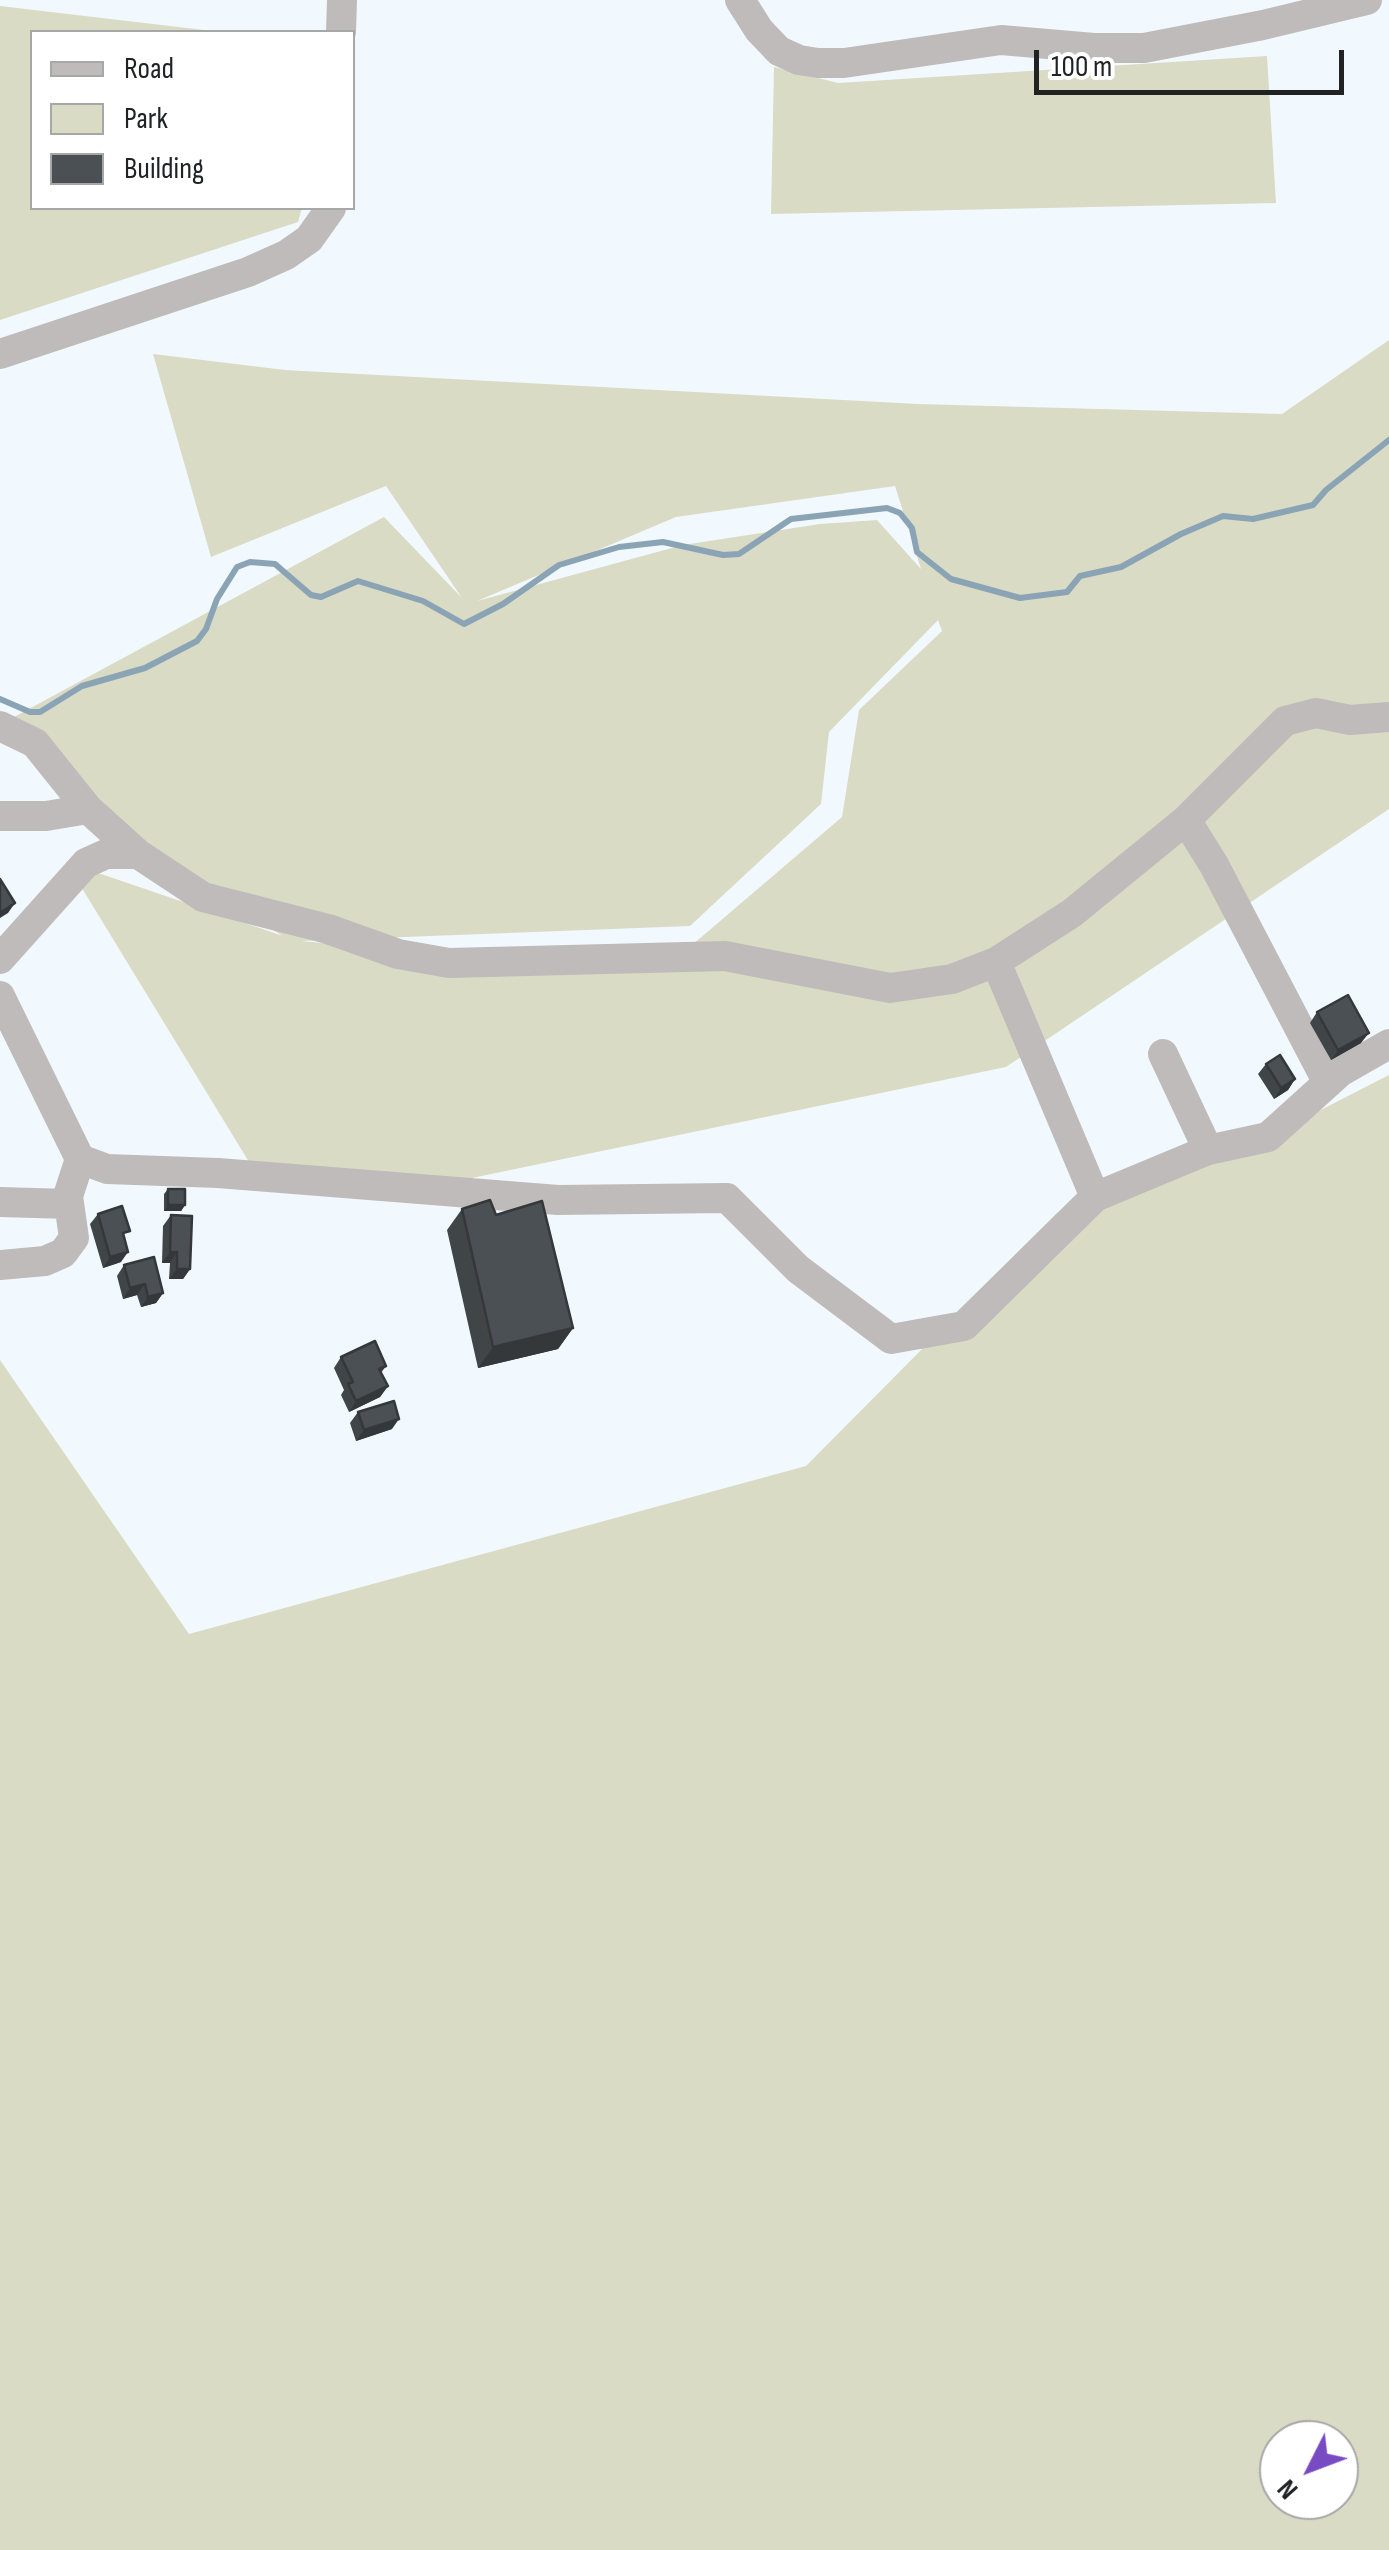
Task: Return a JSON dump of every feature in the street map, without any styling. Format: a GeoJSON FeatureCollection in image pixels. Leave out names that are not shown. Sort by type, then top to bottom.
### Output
{"type":"FeatureCollection","features":[{"type":"Feature","properties":{"kind":"street"},"geometry":{"type":"LineString","coordinates":[[341,30],[342,0]]}},
{"type":"Feature","properties":{"kind":"street"},"geometry":{"type":"LineString","coordinates":[[740,0],[759,30],[779,51],[818,63],[1001,40],[1144,48],[1247,29],[1367,0]]}},
{"type":"Feature","properties":{"kind":"street"},"geometry":{"type":"LineString","coordinates":[[0,354],[261,266],[308,239],[329,210]]}},
{"type":"Feature","properties":{"kind":"street"},"geometry":{"type":"LineString","coordinates":[[0,726],[36,743],[88,809],[138,854],[204,896],[328,928],[398,954],[449,963],[725,956],[890,988],[952,979],[996,962],[1072,913],[1186,820],[1285,721],[1316,713],[1350,720],[1389,716]]}},
{"type":"Feature","properties":{"kind":"street"},"geometry":{"type":"LineString","coordinates":[[0,816],[46,816],[88,809]]}},
{"type":"Feature","properties":{"kind":"street"},"geometry":{"type":"LineString","coordinates":[[1186,820],[1328,1083]]}},
{"type":"Feature","properties":{"kind":"street"},"geometry":{"type":"LineString","coordinates":[[0,959],[86,864],[106,854],[138,854]]}},
{"type":"Feature","properties":{"kind":"street"},"geometry":{"type":"LineString","coordinates":[[996,962],[1095,1197]]}},
{"type":"Feature","properties":{"kind":"street"},"geometry":{"type":"LineString","coordinates":[[0,996],[80,1160],[68,1196],[74,1238],[62,1253],[44,1262],[0,1265]]}},
{"type":"Feature","properties":{"kind":"street"},"geometry":{"type":"LineString","coordinates":[[80,1160],[107,1169],[558,1200],[728,1198],[798,1270],[891,1339],[964,1326],[1095,1197],[1208,1150],[1268,1138],[1340,1072],[1389,1044]]}},
{"type":"Feature","properties":{"kind":"street"},"geometry":{"type":"LineString","coordinates":[[1163,1054],[1208,1150]]}},
{"type":"Feature","properties":{"kind":"street"},"geometry":{"type":"LineString","coordinates":[[0,1202],[69,1204]]}},
{"type":"Feature","properties":{"kind":"green space"},"geometry":{"type":"Polygon","coordinates":[[[0,6],[204,30],[30,30],[30,210],[301,210],[298,222],[0,320],[0,6]]]}},
{"type":"Feature","properties":{"kind":"green space"},"geometry":{"type":"Polygon","coordinates":[[[1267,56],[1276,203],[771,214],[774,67],[838,83],[1267,56]]]}},
{"type":"Feature","properties":{"kind":"green space"},"geometry":{"type":"Polygon","coordinates":[[[1389,340],[1389,809],[1006,1067],[419,1189],[249,1162],[66,862],[283,936],[129,846],[14,717],[384,517],[462,598],[386,486],[211,557],[153,354],[285,370],[918,404],[1282,414],[1389,340]],[[895,486],[676,517],[477,601],[683,545],[820,524],[877,520],[921,569],[895,486]],[[938,620],[829,732],[821,804],[690,926],[301,941],[532,962],[678,957],[842,817],[859,710],[942,631],[938,620]]]}},
{"type":"Feature","properties":{"kind":"green space"},"geometry":{"type":"Polygon","coordinates":[[[1389,1075],[1389,2550],[0,2550],[0,1360],[189,1634],[806,1466],[1057,1213],[1208,1150],[1268,1137],[1389,1075]]]}},
{"type":"Feature","properties":{"kind":"building"},"geometry":{"type":"Polygon","coordinates":[[[0,879],[15,903],[0,913],[0,879]]]}},
{"type":"Feature","properties":{"kind":"building"},"geometry":{"type":"Polygon","coordinates":[[[1348,995],[1369,1033],[1338,1050],[1317,1012],[1348,995]]]}},
{"type":"Feature","properties":{"kind":"building"},"geometry":{"type":"Polygon","coordinates":[[[1280,1055],[1295,1079],[1281,1088],[1266,1064],[1280,1055]]]}},
{"type":"Feature","properties":{"kind":"building"},"geometry":{"type":"Polygon","coordinates":[[[168,1189],[185,1189],[185,1205],[168,1205],[168,1189]]]}},
{"type":"Feature","properties":{"kind":"building"},"geometry":{"type":"Polygon","coordinates":[[[490,1200],[496,1215],[542,1201],[573,1328],[493,1347],[462,1209],[490,1200]]]}},
{"type":"Feature","properties":{"kind":"building"},"geometry":{"type":"Polygon","coordinates":[[[122,1206],[130,1231],[123,1233],[128,1252],[110,1257],[98,1214],[122,1206]]]}},
{"type":"Feature","properties":{"kind":"building"},"geometry":{"type":"Polygon","coordinates":[[[171,1215],[192,1216],[190,1269],[177,1269],[177,1252],[170,1252],[171,1215]]]}},
{"type":"Feature","properties":{"kind":"building"},"geometry":{"type":"Polygon","coordinates":[[[154,1257],[163,1293],[148,1297],[145,1284],[130,1288],[124,1265],[154,1257]]]}},
{"type":"Feature","properties":{"kind":"building"},"geometry":{"type":"Polygon","coordinates":[[[375,1341],[386,1366],[379,1369],[388,1386],[356,1401],[348,1384],[353,1382],[341,1357],[375,1341]]]}},
{"type":"Feature","properties":{"kind":"building"},"geometry":{"type":"Polygon","coordinates":[[[394,1401],[399,1419],[364,1430],[358,1412],[394,1401]]]}},
{"type":"Feature","properties":{"kind":"waterway"},"geometry":{"type":"LineString","coordinates":[[0,699],[30,712],[40,712],[82,686],[145,668],[197,641],[237,567],[250,562],[275,564],[311,595],[321,597],[358,581],[423,601],[464,624],[503,604],[559,565],[619,547],[663,542],[723,555],[739,554],[791,519],[887,508],[900,513],[912,528],[917,552],[951,579],[1020,598],[1067,592],[1080,576],[1121,567],[1223,516],[1253,519],[1313,505],[1389,440]]}}]}
